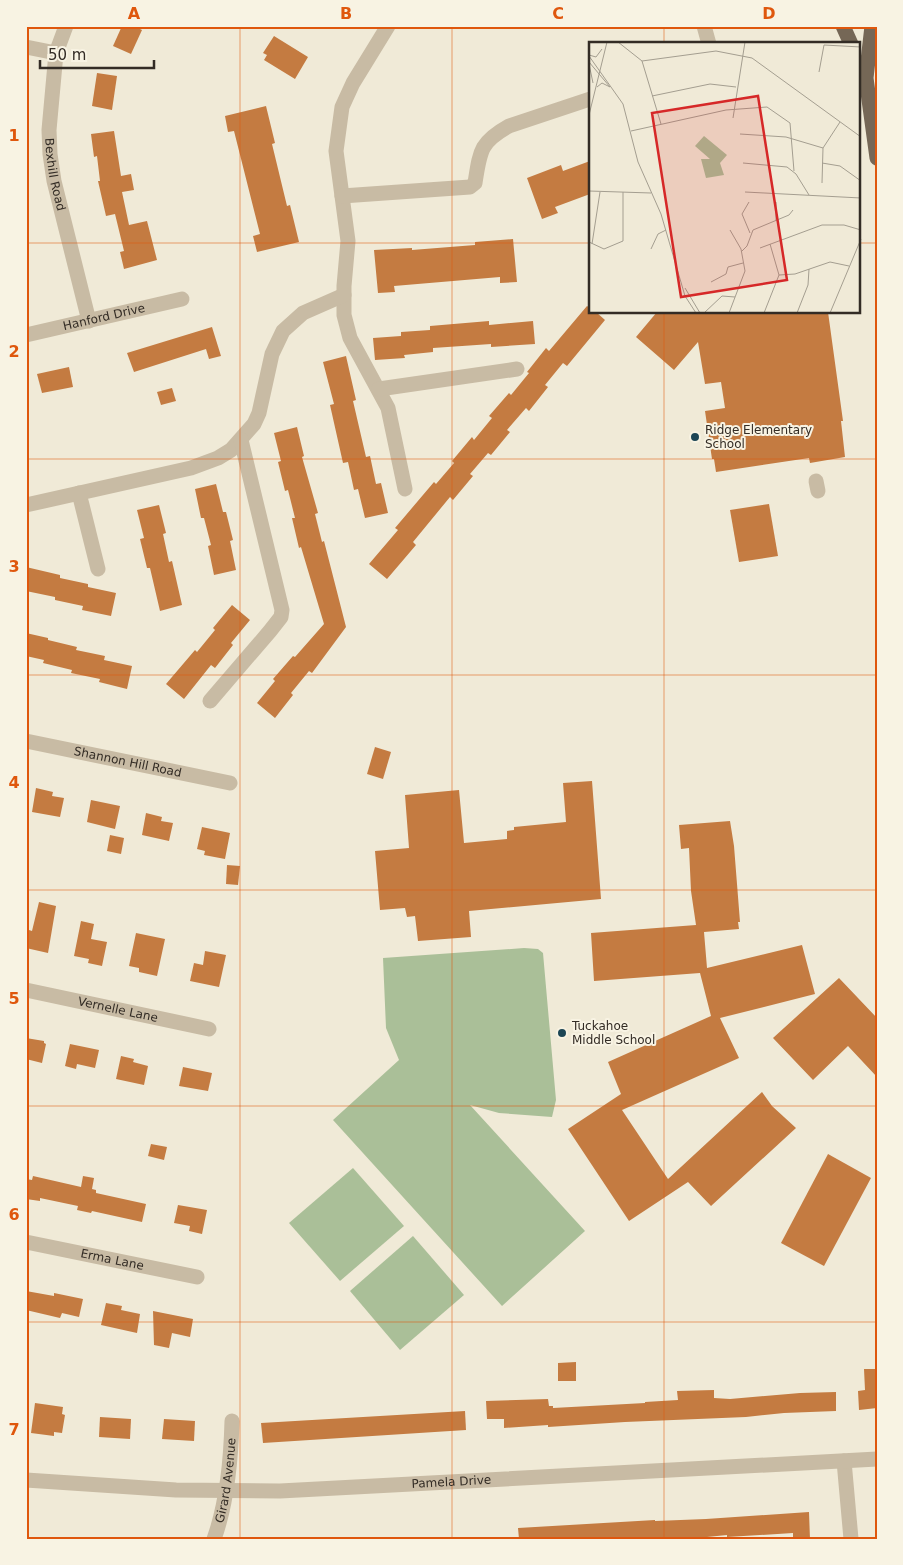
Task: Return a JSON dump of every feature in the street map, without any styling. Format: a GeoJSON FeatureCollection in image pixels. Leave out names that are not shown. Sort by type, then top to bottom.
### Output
{"type":"FeatureCollection","features":[{"type":"Feature","properties":{"kind":"main road"},"geometry":{"type":"LineString","coordinates":[[843,26],[850,42]]}},
{"type":"Feature","properties":{"kind":"main road"},"geometry":{"type":"LineString","coordinates":[[872,26],[867,78],[877,158]]}},
{"type":"Feature","properties":{"kind":"main road"},"geometry":{"type":"LineString","coordinates":[[860,65],[867,78]]}},
{"type":"Feature","properties":{"kind":"street","name":"Bexhill Road"},"geometry":{"type":"LineString","coordinates":[[66,26],[56,53],[49,130],[50,154],[54,181],[88,321]]}},
{"type":"Feature","properties":{"kind":"street"},"geometry":{"type":"LineString","coordinates":[[388,26],[353,82],[342,107],[336,151],[348,241],[344,314],[350,338],[388,408],[405,489]]}},
{"type":"Feature","properties":{"kind":"street"},"geometry":{"type":"LineString","coordinates":[[704,26],[708,42]]}},
{"type":"Feature","properties":{"kind":"street"},"geometry":{"type":"LineString","coordinates":[[26,47],[56,53]]}},
{"type":"Feature","properties":{"kind":"street"},"geometry":{"type":"LineString","coordinates":[[342,196],[470,187],[475,183],[479,158],[486,141],[498,132],[509,126],[589,99]]}},
{"type":"Feature","properties":{"kind":"street"},"geometry":{"type":"LineString","coordinates":[[26,505],[191,468],[218,458],[231,450],[254,424],[259,413],[272,354],[283,330],[303,313],[344,296]]}},
{"type":"Feature","properties":{"kind":"street","name":"Hanford Drive"},"geometry":{"type":"LineString","coordinates":[[26,335],[182,299]]}},
{"type":"Feature","properties":{"kind":"street"},"geometry":{"type":"LineString","coordinates":[[379,389],[517,369]]}},
{"type":"Feature","properties":{"kind":"street"},"geometry":{"type":"LineString","coordinates":[[210,700],[270,632],[280,617],[282,610],[241,440]]}},
{"type":"Feature","properties":{"kind":"street"},"geometry":{"type":"LineString","coordinates":[[79,493],[98,569]]}},
{"type":"Feature","properties":{"kind":"street","name":"Shannon Hill Road"},"geometry":{"type":"LineString","coordinates":[[26,742],[230,783]]}},
{"type":"Feature","properties":{"kind":"street","name":"Vernelle Lane"},"geometry":{"type":"LineString","coordinates":[[26,990],[209,1029]]}},
{"type":"Feature","properties":{"kind":"street","name":"Erma Lane"},"geometry":{"type":"LineString","coordinates":[[26,1242],[197,1277]]}},
{"type":"Feature","properties":{"kind":"street","name":"Girard Avenue"},"geometry":{"type":"LineString","coordinates":[[214,1539],[220,1523],[225,1491],[231,1450],[232,1421]]}},
{"type":"Feature","properties":{"kind":"street","name":"Pamela Drive"},"geometry":{"type":"LineString","coordinates":[[26,1480],[176,1490],[280,1491],[877,1459]]}},
{"type":"Feature","properties":{"kind":"street"},"geometry":{"type":"LineString","coordinates":[[844,1461],[851,1539]]}},
{"type":"Feature","properties":{"kind":"green space"},"geometry":{"type":"Polygon","coordinates":[[[524,948],[538,949],[543,953],[556,1100],[552,1117],[499,1113],[470,1105],[585,1231],[502,1306],[333,1120],[399,1060],[386,1028],[383,958],[524,948]]]}},
{"type":"Feature","properties":{"kind":"green space"},"geometry":{"type":"Polygon","coordinates":[[[353,1168],[404,1226],[340,1281],[289,1223],[353,1168]]]}},
{"type":"Feature","properties":{"kind":"green space"},"geometry":{"type":"Polygon","coordinates":[[[413,1236],[464,1295],[400,1350],[350,1291],[413,1236]]]}},
{"type":"Feature","properties":{"kind":"building"},"geometry":{"type":"Polygon","coordinates":[[[122,26],[134,26],[142,30],[131,54],[113,46],[122,26]]]}},
{"type":"Feature","properties":{"kind":"building"},"geometry":{"type":"Polygon","coordinates":[[[274,36],[308,57],[295,79],[264,60],[267,55],[263,53],[274,36]]]}},
{"type":"Feature","properties":{"kind":"building"},"geometry":{"type":"Polygon","coordinates":[[[97,73],[117,76],[112,110],[92,106],[97,73]]]}},
{"type":"Feature","properties":{"kind":"building"},"geometry":{"type":"Polygon","coordinates":[[[266,106],[275,143],[272,144],[287,206],[290,205],[299,242],[257,252],[253,236],[260,234],[234,131],[228,132],[225,116],[266,106]]]}},
{"type":"Feature","properties":{"kind":"building"},"geometry":{"type":"Polygon","coordinates":[[[114,131],[121,176],[131,174],[134,190],[122,192],[129,225],[147,221],[157,260],[124,269],[120,252],[124,251],[115,214],[106,216],[98,181],[100,181],[97,156],[94,157],[91,134],[114,131]]]}},
{"type":"Feature","properties":{"kind":"building"},"geometry":{"type":"Polygon","coordinates":[[[589,161],[589,194],[555,207],[558,213],[542,219],[527,178],[561,165],[563,171],[589,161]]]}},
{"type":"Feature","properties":{"kind":"building"},"geometry":{"type":"Polygon","coordinates":[[[513,239],[517,282],[500,283],[500,277],[394,286],[395,292],[378,293],[374,250],[412,248],[412,250],[475,245],[475,242],[513,239]]]}},
{"type":"Feature","properties":{"kind":"building"},"geometry":{"type":"Polygon","coordinates":[[[587,306],[589,307],[589,314],[598,314],[605,320],[567,366],[563,363],[545,385],[548,387],[529,411],[526,408],[507,430],[510,432],[491,455],[488,453],[470,474],[473,476],[453,500],[450,497],[413,542],[416,545],[387,579],[369,564],[398,530],[395,528],[434,482],[436,484],[454,463],[452,461],[472,437],[474,440],[492,418],[489,416],[509,393],[511,395],[546,348],[549,351],[587,306]]]}},
{"type":"Feature","properties":{"kind":"building"},"geometry":{"type":"Polygon","coordinates":[[[655,314],[828,314],[843,421],[841,421],[845,457],[810,463],[809,458],[716,472],[714,459],[712,459],[705,411],[725,408],[721,382],[705,384],[698,342],[674,370],[636,337],[655,314]]]}},
{"type":"Feature","properties":{"kind":"building"},"geometry":{"type":"Polygon","coordinates":[[[489,321],[489,325],[533,321],[535,344],[491,347],[491,344],[433,348],[433,352],[404,355],[405,358],[375,360],[373,338],[401,336],[401,332],[430,330],[430,326],[489,321]]]}},
{"type":"Feature","properties":{"kind":"building"},"geometry":{"type":"Polygon","coordinates":[[[212,327],[221,356],[209,359],[206,349],[134,372],[127,353],[212,327]]]}},
{"type":"Feature","properties":{"kind":"building"},"geometry":{"type":"Polygon","coordinates":[[[346,356],[356,400],[353,401],[366,457],[370,456],[376,484],[381,483],[388,513],[365,518],[358,489],[354,490],[348,462],[343,463],[330,405],[334,404],[323,362],[346,356]]]}},
{"type":"Feature","properties":{"kind":"building"},"geometry":{"type":"Polygon","coordinates":[[[69,367],[73,387],[42,393],[37,374],[69,367]]]}},
{"type":"Feature","properties":{"kind":"building"},"geometry":{"type":"Polygon","coordinates":[[[172,388],[176,401],[161,405],[157,392],[172,388]]]}},
{"type":"Feature","properties":{"kind":"building"},"geometry":{"type":"Polygon","coordinates":[[[297,427],[304,456],[302,457],[318,513],[315,514],[322,542],[324,541],[346,627],[312,673],[309,671],[291,693],[293,695],[275,718],[257,703],[275,681],[273,679],[324,624],[301,547],[299,548],[292,518],[295,518],[288,490],[285,491],[278,462],[281,461],[274,433],[297,427]]]}},
{"type":"Feature","properties":{"kind":"building"},"geometry":{"type":"Polygon","coordinates":[[[216,484],[233,540],[230,541],[236,570],[214,575],[208,546],[211,545],[204,518],[201,518],[195,489],[216,484]]]}},
{"type":"Feature","properties":{"kind":"building"},"geometry":{"type":"Polygon","coordinates":[[[769,504],[778,556],[739,562],[730,510],[769,504]]]}},
{"type":"Feature","properties":{"kind":"building"},"geometry":{"type":"Polygon","coordinates":[[[159,505],[166,533],[163,534],[169,562],[172,561],[182,605],[160,611],[150,568],[147,568],[140,539],[144,538],[137,510],[159,505]]]}},
{"type":"Feature","properties":{"kind":"building"},"geometry":{"type":"Polygon","coordinates":[[[26,567],[60,575],[60,578],[88,584],[88,587],[116,593],[111,616],[82,610],[83,606],[55,600],[55,597],[26,591],[26,567]]]}},
{"type":"Feature","properties":{"kind":"building"},"geometry":{"type":"Polygon","coordinates":[[[232,605],[250,620],[231,643],[233,645],[215,668],[211,665],[184,699],[166,684],[195,650],[197,652],[215,630],[213,628],[232,605]]]}},
{"type":"Feature","properties":{"kind":"building"},"geometry":{"type":"Polygon","coordinates":[[[26,633],[77,647],[76,650],[105,656],[104,660],[132,666],[127,689],[99,682],[100,679],[71,673],[72,670],[43,663],[44,660],[26,656],[26,633]]]}},
{"type":"Feature","properties":{"kind":"building"},"geometry":{"type":"Polygon","coordinates":[[[375,747],[391,752],[383,779],[367,774],[375,747]]]}},
{"type":"Feature","properties":{"kind":"building"},"geometry":{"type":"Polygon","coordinates":[[[592,781],[601,899],[469,911],[471,937],[418,941],[415,916],[407,917],[405,908],[380,910],[375,851],[409,848],[405,795],[459,790],[464,843],[507,839],[507,831],[514,830],[514,827],[566,822],[563,783],[592,781]]]}},
{"type":"Feature","properties":{"kind":"building"},"geometry":{"type":"Polygon","coordinates":[[[36,788],[53,792],[52,796],[64,798],[60,817],[32,812],[36,788]]]}},
{"type":"Feature","properties":{"kind":"building"},"geometry":{"type":"Polygon","coordinates":[[[91,800],[120,806],[115,829],[87,822],[91,800]]]}},
{"type":"Feature","properties":{"kind":"building"},"geometry":{"type":"Polygon","coordinates":[[[146,813],[162,817],[161,821],[173,823],[169,841],[142,835],[146,813]]]}},
{"type":"Feature","properties":{"kind":"building"},"geometry":{"type":"Polygon","coordinates":[[[730,821],[734,846],[739,929],[704,932],[707,968],[802,945],[815,994],[720,1018],[739,1058],[622,1110],[668,1179],[762,1092],[772,1106],[796,1128],[711,1206],[688,1182],[629,1221],[568,1129],[621,1094],[608,1062],[711,1016],[700,973],[594,981],[591,933],[696,925],[691,891],[689,848],[681,849],[679,825],[730,821]]]}},
{"type":"Feature","properties":{"kind":"building"},"geometry":{"type":"Polygon","coordinates":[[[202,827],[230,833],[225,859],[204,855],[205,851],[197,849],[202,827]]]}},
{"type":"Feature","properties":{"kind":"building"},"geometry":{"type":"Polygon","coordinates":[[[110,835],[124,838],[121,854],[107,851],[110,835]]]}},
{"type":"Feature","properties":{"kind":"building"},"geometry":{"type":"Polygon","coordinates":[[[227,865],[240,866],[238,885],[226,884],[227,865]]]}},
{"type":"Feature","properties":{"kind":"building"},"geometry":{"type":"Polygon","coordinates":[[[39,902],[56,906],[48,953],[26,948],[26,929],[32,931],[39,902]]]}},
{"type":"Feature","properties":{"kind":"building"},"geometry":{"type":"Polygon","coordinates":[[[81,921],[94,924],[91,939],[107,942],[102,966],[88,963],[89,959],[74,956],[81,921]]]}},
{"type":"Feature","properties":{"kind":"building"},"geometry":{"type":"Polygon","coordinates":[[[136,933],[165,939],[157,976],[139,972],[139,968],[129,966],[136,933]]]}},
{"type":"Feature","properties":{"kind":"building"},"geometry":{"type":"Polygon","coordinates":[[[205,951],[226,955],[219,987],[190,981],[194,963],[203,965],[205,951]]]}},
{"type":"Feature","properties":{"kind":"building"},"geometry":{"type":"Polygon","coordinates":[[[839,978],[877,1018],[877,1077],[848,1046],[813,1080],[773,1038],[839,978]]]}},
{"type":"Feature","properties":{"kind":"building"},"geometry":{"type":"Polygon","coordinates":[[[26,1038],[44,1041],[46,1044],[42,1063],[26,1059],[26,1038]]]}},
{"type":"Feature","properties":{"kind":"building"},"geometry":{"type":"Polygon","coordinates":[[[70,1044],[99,1050],[95,1068],[77,1064],[76,1069],[65,1066],[70,1044]]]}},
{"type":"Feature","properties":{"kind":"building"},"geometry":{"type":"Polygon","coordinates":[[[121,1056],[134,1059],[133,1062],[148,1066],[144,1085],[116,1079],[121,1056]]]}},
{"type":"Feature","properties":{"kind":"building"},"geometry":{"type":"Polygon","coordinates":[[[183,1067],[212,1073],[208,1091],[179,1086],[183,1067]]]}},
{"type":"Feature","properties":{"kind":"building"},"geometry":{"type":"Polygon","coordinates":[[[151,1144],[167,1147],[164,1160],[148,1156],[151,1144]]]}},
{"type":"Feature","properties":{"kind":"building"},"geometry":{"type":"Polygon","coordinates":[[[828,1154],[871,1178],[824,1266],[781,1243],[828,1154]]]}},
{"type":"Feature","properties":{"kind":"building"},"geometry":{"type":"Polygon","coordinates":[[[33,1176],[81,1187],[83,1176],[94,1178],[92,1189],[96,1190],[96,1193],[146,1204],[142,1222],[92,1211],[91,1213],[77,1210],[78,1206],[40,1198],[40,1201],[26,1199],[26,1179],[32,1180],[33,1176]]]}},
{"type":"Feature","properties":{"kind":"building"},"geometry":{"type":"Polygon","coordinates":[[[178,1205],[207,1210],[202,1234],[189,1231],[190,1226],[174,1223],[178,1205]]]}},
{"type":"Feature","properties":{"kind":"building"},"geometry":{"type":"Polygon","coordinates":[[[26,1291],[54,1296],[54,1293],[83,1299],[79,1317],[62,1313],[60,1318],[26,1310],[26,1291]]]}},
{"type":"Feature","properties":{"kind":"building"},"geometry":{"type":"Polygon","coordinates":[[[106,1303],[122,1306],[121,1310],[140,1314],[137,1333],[101,1325],[106,1303]]]}},
{"type":"Feature","properties":{"kind":"building"},"geometry":{"type":"Polygon","coordinates":[[[153,1311],[193,1319],[190,1337],[172,1333],[169,1348],[154,1345],[153,1311]]]}},
{"type":"Feature","properties":{"kind":"building"},"geometry":{"type":"Polygon","coordinates":[[[576,1362],[576,1381],[558,1381],[558,1363],[576,1362]]]}},
{"type":"Feature","properties":{"kind":"building"},"geometry":{"type":"Polygon","coordinates":[[[864,1369],[877,1369],[877,1408],[859,1410],[858,1391],[865,1390],[864,1369]]]}},
{"type":"Feature","properties":{"kind":"building"},"geometry":{"type":"Polygon","coordinates":[[[714,1390],[714,1398],[730,1399],[836,1392],[836,1411],[548,1427],[548,1425],[504,1428],[504,1419],[487,1419],[486,1401],[548,1399],[549,1406],[553,1406],[553,1408],[678,1400],[677,1391],[714,1390]]]}},
{"type":"Feature","properties":{"kind":"building"},"geometry":{"type":"Polygon","coordinates":[[[35,1403],[63,1407],[62,1414],[65,1415],[62,1433],[54,1432],[54,1436],[31,1433],[35,1403]]]}},
{"type":"Feature","properties":{"kind":"building"},"geometry":{"type":"Polygon","coordinates":[[[465,1411],[466,1430],[263,1443],[261,1423],[465,1411]]]}},
{"type":"Feature","properties":{"kind":"building"},"geometry":{"type":"Polygon","coordinates":[[[100,1417],[131,1419],[130,1439],[99,1437],[100,1417]]]}},
{"type":"Feature","properties":{"kind":"building"},"geometry":{"type":"Polygon","coordinates":[[[164,1419],[195,1421],[194,1441],[162,1439],[164,1419]]]}},
{"type":"Feature","properties":{"kind":"building"},"geometry":{"type":"Polygon","coordinates":[[[809,1512],[810,1539],[793,1539],[793,1533],[727,1537],[727,1535],[687,1539],[519,1539],[518,1528],[706,1519],[809,1512]]]}},
{"type":"Feature","properties":{"kind":"place","name":"Ridge Elementary School"},"geometry":{"type":"Point","coordinates":[695,437]}},
{"type":"Feature","properties":{"kind":"place","name":"Tuckahoe Middle School"},"geometry":{"type":"Point","coordinates":[562,1033]}}]}
